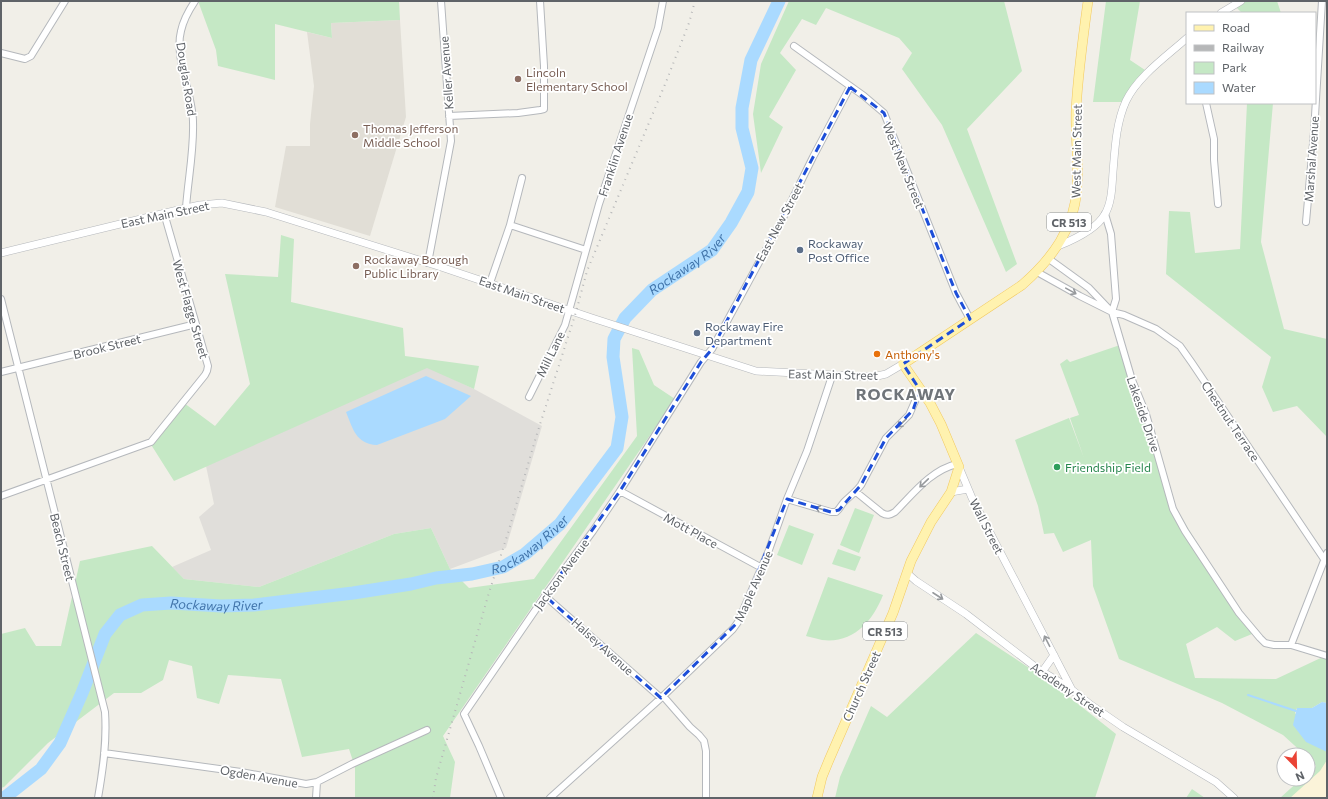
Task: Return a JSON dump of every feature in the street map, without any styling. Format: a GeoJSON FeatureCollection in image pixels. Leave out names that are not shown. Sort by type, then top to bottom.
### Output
{"type":"FeatureCollection","features":[{"type":"Feature","properties":{"kind":"main road","name":"West Main Street"},"geometry":{"type":"LineString","coordinates":[[903,364],[1011,293],[1037,272],[1058,246],[1072,215],[1077,187],[1076,111],[1088,1]]}},
{"type":"Feature","properties":{"kind":"main road","name":"Wall Street"},"geometry":{"type":"LineString","coordinates":[[903,364],[930,403],[941,424],[958,465]]}},
{"type":"Feature","properties":{"kind":"main road","name":"Church Street"},"geometry":{"type":"LineString","coordinates":[[817,798],[828,760],[893,613],[918,547],[931,522],[952,492],[958,465]]}},
{"type":"Feature","properties":{"kind":"street"},"geometry":{"type":"LineString","coordinates":[[1,53],[19,58],[27,58],[31,56],[65,1]]}},
{"type":"Feature","properties":{"kind":"street","name":"Douglas Road"},"geometry":{"type":"LineString","coordinates":[[186,208],[193,121],[189,92],[181,58],[180,39],[181,31],[189,11],[195,1]]}},
{"type":"Feature","properties":{"kind":"street","name":"Keller Avenue"},"geometry":{"type":"LineString","coordinates":[[428,263],[451,141],[441,1]]}},
{"type":"Feature","properties":{"kind":"street"},"geometry":{"type":"LineString","coordinates":[[449,116],[518,113],[545,108],[540,1]]}},
{"type":"Feature","properties":{"kind":"street","name":"Franklin Avenue"},"geometry":{"type":"LineString","coordinates":[[569,310],[602,197],[658,28],[663,1]]}},
{"type":"Feature","properties":{"kind":"street"},"geometry":{"type":"LineString","coordinates":[[1223,12],[1241,1]]}},
{"type":"Feature","properties":{"kind":"street","name":"Marshal Avenue"},"geometry":{"type":"LineString","coordinates":[[1316,99],[1322,1]]}},
{"type":"Feature","properties":{"kind":"street"},"geometry":{"type":"LineString","coordinates":[[1058,246],[1072,241],[1087,231],[1105,214],[1112,185],[1119,123],[1127,99],[1146,75],[1186,40]]}},
{"type":"Feature","properties":{"kind":"street","name":"West New Street"},"geometry":{"type":"LineString","coordinates":[[794,46],[864,96],[884,113],[956,293],[970,319]]}},
{"type":"Feature","properties":{"kind":"street","name":"East New Street"},"geometry":{"type":"LineString","coordinates":[[706,356],[712,349],[782,220],[850,87]]}},
{"type":"Feature","properties":{"kind":"street"},"geometry":{"type":"LineString","coordinates":[[1206,104],[1214,139],[1218,204]]}},
{"type":"Feature","properties":{"kind":"street","name":"Marshal Avenue"},"geometry":{"type":"LineString","coordinates":[[1306,222],[1316,104]]}},
{"type":"Feature","properties":{"kind":"street"},"geometry":{"type":"LineString","coordinates":[[490,283],[510,225],[522,178]]}},
{"type":"Feature","properties":{"kind":"street","name":"East Main Street"},"geometry":{"type":"LineString","coordinates":[[1,254],[186,208],[213,203],[235,205],[308,224],[490,283],[706,356],[756,371],[832,376],[880,376],[903,364]]}},
{"type":"Feature","properties":{"kind":"street","name":"West Flagge Street"},"geometry":{"type":"LineString","coordinates":[[46,480],[145,445],[154,439],[207,371],[208,366],[164,213]]}},
{"type":"Feature","properties":{"kind":"street","name":"Lakeside Drive"},"geometry":{"type":"LineString","coordinates":[[1105,214],[1111,234],[1116,299],[1112,312],[1132,380],[1146,414],[1173,509],[1185,531],[1239,612],[1252,630],[1265,643],[1274,645],[1291,645],[1327,656]]}},
{"type":"Feature","properties":{"kind":"street"},"geometry":{"type":"LineString","coordinates":[[510,225],[586,250]]}},
{"type":"Feature","properties":{"kind":"street","name":"Chestnut Terrace"},"geometry":{"type":"LineString","coordinates":[[1049,259],[1089,288],[1112,312]]}},
{"type":"Feature","properties":{"kind":"street","name":"Chestnut Terrace"},"geometry":{"type":"LineString","coordinates":[[1037,272],[1112,312],[1124,315],[1156,329],[1180,346],[1324,562]]}},
{"type":"Feature","properties":{"kind":"street","name":"Beach Street"},"geometry":{"type":"LineString","coordinates":[[1,299],[105,712],[107,732],[98,798]]}},
{"type":"Feature","properties":{"kind":"street","name":"Mill Lane"},"geometry":{"type":"LineString","coordinates":[[529,397],[565,325],[569,310]]}},
{"type":"Feature","properties":{"kind":"street","name":"Brook Street"},"geometry":{"type":"LineString","coordinates":[[1,372],[196,324]]}},
{"type":"Feature","properties":{"kind":"street","name":"Jackson Avenue"},"geometry":{"type":"LineString","coordinates":[[502,798],[464,714],[544,596],[593,531],[620,491],[700,362],[706,356]]}},
{"type":"Feature","properties":{"kind":"street","name":"Maple Avenue"},"geometry":{"type":"LineString","coordinates":[[550,798],[662,697],[733,629],[738,622],[762,568],[787,499],[807,452],[832,376]]}},
{"type":"Feature","properties":{"kind":"street"},"geometry":{"type":"LineString","coordinates":[[787,499],[836,512],[861,485],[886,438],[909,415],[920,390]]}},
{"type":"Feature","properties":{"kind":"street"},"geometry":{"type":"LineString","coordinates":[[856,492],[882,513],[886,515],[892,514],[932,476],[949,466],[958,465]]}},
{"type":"Feature","properties":{"kind":"street","name":"Wall Street"},"geometry":{"type":"LineString","coordinates":[[958,465],[968,489],[1071,688]]}},
{"type":"Feature","properties":{"kind":"street"},"geometry":{"type":"LineString","coordinates":[[1,496],[46,480]]}},
{"type":"Feature","properties":{"kind":"street"},"geometry":{"type":"LineString","coordinates":[[952,492],[968,489]]}},
{"type":"Feature","properties":{"kind":"street","name":"Mott Place"},"geometry":{"type":"LineString","coordinates":[[620,491],[762,568]]}},
{"type":"Feature","properties":{"kind":"street"},"geometry":{"type":"LineString","coordinates":[[1291,645],[1327,553]]}},
{"type":"Feature","properties":{"kind":"street","name":"Academy Street"},"geometry":{"type":"LineString","coordinates":[[907,573],[916,581],[966,614],[1042,672],[1071,688],[1123,727],[1216,782],[1234,798]]}},
{"type":"Feature","properties":{"kind":"street","name":"Halsey Avenue"},"geometry":{"type":"LineString","coordinates":[[544,596],[662,697],[704,741],[706,751],[706,798]]}},
{"type":"Feature","properties":{"kind":"street"},"geometry":{"type":"LineString","coordinates":[[1042,672],[1054,655]]}},
{"type":"Feature","properties":{"kind":"street","name":"Ogden Avenue"},"geometry":{"type":"LineString","coordinates":[[104,753],[241,772],[306,784],[318,782],[352,764],[428,730]]}},
{"type":"Feature","properties":{"kind":"street"},"geometry":{"type":"LineString","coordinates":[[316,798],[318,782]]}},
{"type":"Feature","properties":{"kind":"highlighted area"},"geometry":{"type":"Polygon","coordinates":[[[850,87],[884,113],[956,293],[970,319],[903,364],[920,390],[913,410],[886,438],[861,485],[839,510],[831,512],[787,499],[738,622],[661,698],[545,596],[620,491],[701,362],[712,349],[850,87]]]}},
{"type":"Feature","properties":{"kind":"shaded area","name":"Thomas Jefferson Middle School"},"geometry":{"type":"Polygon","coordinates":[[[400,20],[406,117],[370,236],[275,207],[286,146],[310,146],[310,124],[314,86],[307,32],[332,38],[331,23],[400,20]]]}},
{"type":"Feature","properties":{"kind":"shaded area"},"geometry":{"type":"Polygon","coordinates":[[[427,367],[474,389],[542,426],[506,548],[450,569],[431,528],[394,534],[259,587],[184,579],[172,567],[211,550],[199,517],[214,504],[206,466],[427,367]]]}},
{"type":"Feature","properties":{"kind":"green space"},"geometry":{"type":"Polygon","coordinates":[[[198,1],[399,1],[400,20],[331,23],[332,38],[275,24],[275,80],[218,66],[216,50],[198,1]]]}},
{"type":"Feature","properties":{"kind":"green space"},"geometry":{"type":"Polygon","coordinates":[[[789,1],[1004,1],[1022,71],[967,129],[1017,264],[1006,272],[942,125],[902,69],[912,53],[899,38],[826,8],[816,25],[802,19],[780,53],[796,70],[769,117],[783,127],[761,173],[753,114],[761,64],[789,1]]]}},
{"type":"Feature","properties":{"kind":"green space"},"geometry":{"type":"Polygon","coordinates":[[[1106,1],[1140,1],[1130,60],[1145,70],[1122,102],[1093,102],[1106,1]]]}},
{"type":"Feature","properties":{"kind":"green space"},"geometry":{"type":"Polygon","coordinates":[[[1230,1],[1277,1],[1281,12],[1241,12],[1230,1]]]}},
{"type":"Feature","properties":{"kind":"green space"},"geometry":{"type":"Polygon","coordinates":[[[1247,104],[1273,104],[1261,242],[1284,329],[1327,339],[1327,437],[1297,406],[1273,412],[1262,387],[1271,357],[1166,274],[1169,211],[1190,212],[1195,253],[1240,249],[1247,104]]]}},
{"type":"Feature","properties":{"kind":"green space"},"geometry":{"type":"Polygon","coordinates":[[[281,235],[294,239],[291,302],[403,328],[405,356],[479,366],[474,389],[427,368],[174,481],[150,443],[184,403],[215,426],[250,384],[225,274],[278,277],[281,235]]]}},
{"type":"Feature","properties":{"kind":"green space"},"geometry":{"type":"Polygon","coordinates":[[[1120,345],[1166,492],[1252,634],[1235,641],[1217,627],[1186,644],[1195,678],[1276,679],[1327,655],[1327,703],[1322,702],[1312,708],[1297,708],[1295,713],[1327,752],[1327,798],[1280,798],[1292,787],[1316,787],[1316,747],[1296,747],[1283,735],[1222,703],[1119,659],[1093,586],[1091,540],[1063,552],[1054,533],[1044,534],[1038,506],[1015,440],[1069,418],[1084,458],[1070,418],[1079,415],[1060,364],[1067,359],[1070,362],[1120,345]]]}},
{"type":"Feature","properties":{"kind":"green space"},"geometry":{"type":"Polygon","coordinates":[[[632,348],[639,350],[654,385],[675,399],[443,736],[455,762],[450,798],[355,798],[355,767],[349,749],[302,757],[281,679],[228,675],[219,704],[197,698],[192,666],[169,660],[163,680],[141,693],[114,693],[48,743],[4,787],[1,788],[1,634],[25,628],[36,646],[61,646],[80,561],[152,546],[184,579],[259,587],[394,534],[431,528],[450,569],[469,588],[534,579],[637,436],[632,348]]]}},
{"type":"Feature","properties":{"kind":"green space"},"geometry":{"type":"Polygon","coordinates":[[[855,508],[874,515],[859,553],[840,545],[855,508]]]}},
{"type":"Feature","properties":{"kind":"green space"},"geometry":{"type":"Polygon","coordinates":[[[789,525],[814,534],[802,565],[777,555],[789,525]]]}},
{"type":"Feature","properties":{"kind":"green space"},"geometry":{"type":"Polygon","coordinates":[[[838,549],[861,557],[855,571],[832,564],[838,549]]]}},
{"type":"Feature","properties":{"kind":"green space"},"geometry":{"type":"Polygon","coordinates":[[[828,577],[883,595],[874,614],[860,629],[843,638],[822,640],[806,636],[828,577]]]}},
{"type":"Feature","properties":{"kind":"green space"},"geometry":{"type":"Polygon","coordinates":[[[976,633],[1049,681],[1116,734],[1095,798],[835,798],[840,777],[871,706],[887,717],[976,633]]]}},
{"type":"Feature","properties":{"kind":"green space"},"geometry":{"type":"Polygon","coordinates":[[[1192,789],[1205,798],[1186,798],[1192,789]]]}},
{"type":"Feature","properties":{"kind":"sand"},"geometry":{"type":"Polygon","coordinates":[[[1327,760],[1327,798],[1290,798],[1302,787],[1316,787],[1316,775],[1327,760]]]}},
{"type":"Feature","properties":{"kind":"water"},"geometry":{"type":"Polygon","coordinates":[[[426,376],[471,396],[445,419],[377,445],[364,442],[360,439],[353,430],[346,412],[426,376]]]}},
{"type":"Feature","properties":{"kind":"water"},"geometry":{"type":"Polygon","coordinates":[[[1322,702],[1327,703],[1327,752],[1306,742],[1293,725],[1297,708],[1312,708],[1322,702]]]}},
{"type":"Feature","properties":{"kind":"waterway","name":"Rockaway River"},"geometry":{"type":"LineString","coordinates":[[4,798],[41,769],[60,743],[82,693],[105,634],[120,615],[142,605],[171,603],[221,606],[254,605],[353,593],[411,584],[436,578],[472,574],[503,567],[525,554],[560,524],[617,448],[622,417],[613,357],[614,339],[625,318],[652,290],[712,250],[731,223],[748,192],[752,168],[742,128],[742,108],[751,60],[779,1]]}},
{"type":"Feature","properties":{"kind":"waterway"},"geometry":{"type":"LineString","coordinates":[[1248,695],[1296,711]]}},
{"type":"Feature","properties":{"kind":"railway"},"geometry":{"type":"LineString","coordinates":[[433,798],[436,778],[488,596],[536,437],[576,312],[587,271],[666,82],[689,23],[695,1]]}},
{"type":"Feature","properties":{"kind":"place","name":"Lincoln Elementary School"},"geometry":{"type":"Point","coordinates":[518,79]}},
{"type":"Feature","properties":{"kind":"place","name":"Thomas Jefferson Middle School"},"geometry":{"type":"Point","coordinates":[355,135]}},
{"type":"Feature","properties":{"kind":"place","name":"Rockaway Post Office"},"geometry":{"type":"Point","coordinates":[800,250]}},
{"type":"Feature","properties":{"kind":"place","name":"Rockaway Borough Public Library"},"geometry":{"type":"Point","coordinates":[356,266]}},
{"type":"Feature","properties":{"kind":"place","name":"Rockaway Fire Department"},"geometry":{"type":"Point","coordinates":[697,333]}},
{"type":"Feature","properties":{"kind":"place","name":"Anthony's"},"geometry":{"type":"Point","coordinates":[877,354]}},
{"type":"Feature","properties":{"kind":"place","name":"Friendship Field"},"geometry":{"type":"Point","coordinates":[1057,467]}},
{"type":"Feature","properties":{"kind":"district","name":"ROCKAWAY"},"geometry":{"type":"Point","coordinates":[906,393]}}]}
